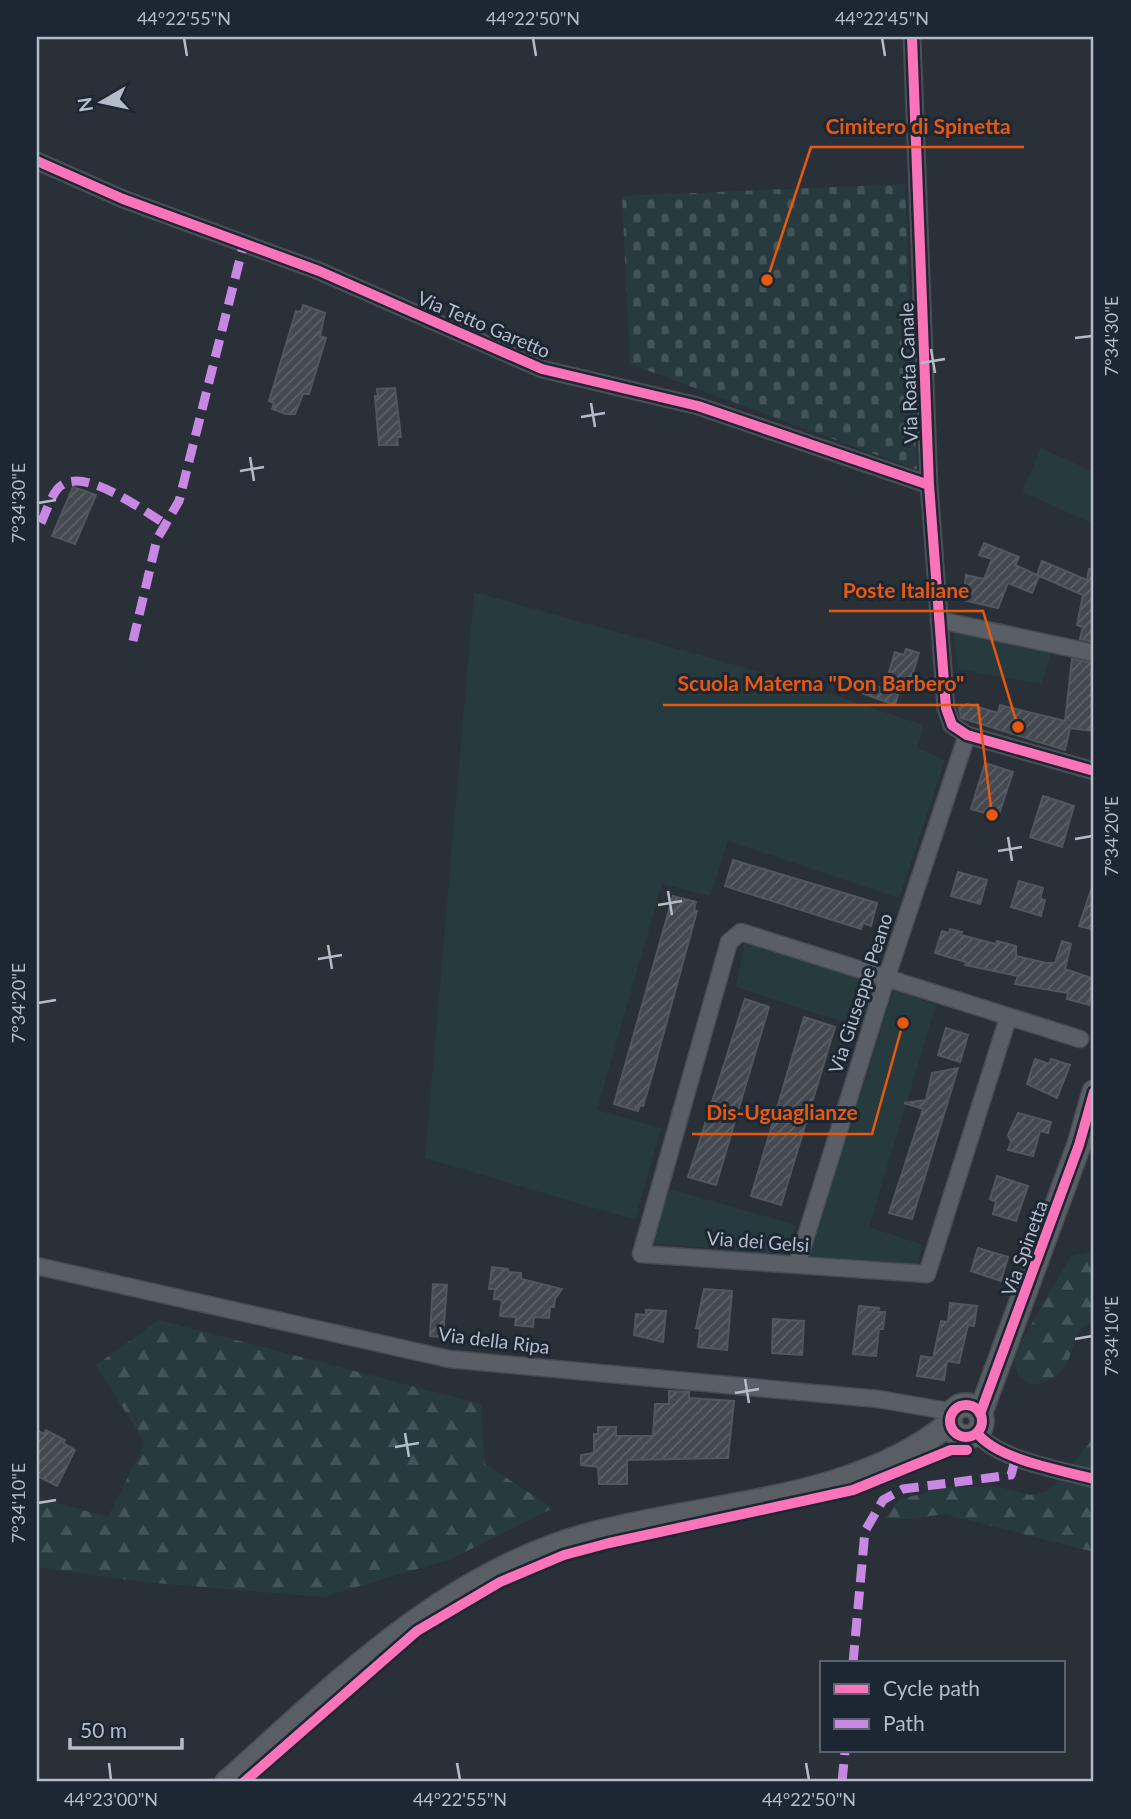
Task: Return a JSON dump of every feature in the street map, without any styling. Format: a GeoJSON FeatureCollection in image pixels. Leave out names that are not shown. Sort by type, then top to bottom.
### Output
{"type":"FeatureCollection","features":[{"type":"Feature","properties":{"kind":"main road","name":"Via Spinetta"},"geometry":{"type":"LineString","coordinates":[[964,1420],[990,1382],[1011,1335],[1079,1145],[1094,1092]]}},
{"type":"Feature","properties":{"kind":"main road"},"geometry":{"type":"LineString","coordinates":[[228,1782],[416,1618],[480,1579],[522,1559],[585,1536],[846,1478],[886,1464],[924,1445],[964,1420]]}},
{"type":"Feature","properties":{"kind":"street","name":"Via Roata Canale"},"geometry":{"type":"LineString","coordinates":[[912,37],[929,485],[939,620],[946,708],[952,725],[967,734]]}},
{"type":"Feature","properties":{"kind":"street","name":"Via Tetto Garetto"},"geometry":{"type":"LineString","coordinates":[[37,161],[123,199],[319,271],[542,369],[698,406],[929,485]]}},
{"type":"Feature","properties":{"kind":"street"},"geometry":{"type":"LineString","coordinates":[[939,620],[1094,653]]}},
{"type":"Feature","properties":{"kind":"street"},"geometry":{"type":"LineString","coordinates":[[967,734],[1094,771]]}},
{"type":"Feature","properties":{"kind":"street","name":"Via Giuseppe Peano"},"geometry":{"type":"LineString","coordinates":[[797,1265],[886,979],[967,734]]}},
{"type":"Feature","properties":{"kind":"street","name":"Via dei Gelsi"},"geometry":{"type":"LineString","coordinates":[[886,979],[741,932],[729,942],[642,1254],[927,1274],[1008,1018]]}},
{"type":"Feature","properties":{"kind":"street"},"geometry":{"type":"LineString","coordinates":[[886,979],[1080,1039]]}},
{"type":"Feature","properties":{"kind":"street","name":"Via della Ripa"},"geometry":{"type":"LineString","coordinates":[[37,1266],[449,1359],[878,1399],[964,1420],[985,1442],[1016,1457],[1094,1479]]}},
{"type":"Feature","properties":{"kind":"green space"},"geometry":{"type":"Polygon","coordinates":[[[905,184],[917,470],[630,364],[622,196],[905,184]]]}},
{"type":"Feature","properties":{"kind":"green space"},"geometry":{"type":"Polygon","coordinates":[[[1041,448],[1094,472],[1094,524],[1022,492],[1041,448]]]}},
{"type":"Feature","properties":{"kind":"green space"},"geometry":{"type":"Polygon","coordinates":[[[474,592],[782,678],[923,725],[918,748],[945,760],[899,898],[728,841],[710,896],[662,884],[597,1110],[661,1128],[635,1220],[425,1158],[474,592]]]}},
{"type":"Feature","properties":{"kind":"green space"},"geometry":{"type":"Polygon","coordinates":[[[953,629],[1052,650],[1042,684],[958,669],[953,629]]]}},
{"type":"Feature","properties":{"kind":"green space"},"geometry":{"type":"Polygon","coordinates":[[[745,941],[880,983],[865,1029],[736,987],[745,941]]]}},
{"type":"Feature","properties":{"kind":"green space"},"geometry":{"type":"Polygon","coordinates":[[[894,989],[936,1005],[869,1227],[923,1245],[917,1265],[809,1258],[894,989]]]}},
{"type":"Feature","properties":{"kind":"green space"},"geometry":{"type":"Polygon","coordinates":[[[670,1189],[796,1225],[786,1255],[652,1243],[670,1189]]]}},
{"type":"Feature","properties":{"kind":"green space"},"geometry":{"type":"Polygon","coordinates":[[[1094,1252],[1094,1319],[1077,1332],[1068,1360],[1059,1374],[1031,1385],[1018,1376],[1013,1356],[1071,1256],[1094,1252]]]}},
{"type":"Feature","properties":{"kind":"green space"},"geometry":{"type":"Polygon","coordinates":[[[159,1320],[481,1404],[485,1464],[553,1508],[451,1559],[323,1597],[143,1582],[37,1567],[37,1498],[108,1517],[145,1443],[96,1365],[159,1320]]]}},
{"type":"Feature","properties":{"kind":"green space"},"geometry":{"type":"Polygon","coordinates":[[[1094,1437],[1094,1552],[944,1514],[911,1519],[884,1519],[900,1499],[948,1487],[999,1487],[1030,1495],[1047,1491],[1060,1480],[1094,1437]]]}},
{"type":"Feature","properties":{"kind":"building"},"geometry":{"type":"Polygon","coordinates":[[[303,305],[325,313],[320,336],[326,338],[309,394],[303,394],[295,414],[286,414],[272,409],[274,403],[269,401],[296,311],[301,312],[303,305]]]}},
{"type":"Feature","properties":{"kind":"building"},"geometry":{"type":"Polygon","coordinates":[[[395,388],[401,437],[397,437],[398,445],[379,445],[375,396],[378,396],[377,389],[395,388]]]}},
{"type":"Feature","properties":{"kind":"building"},"geometry":{"type":"Polygon","coordinates":[[[73,487],[96,495],[75,544],[52,536],[73,487]]]}},
{"type":"Feature","properties":{"kind":"building"},"geometry":{"type":"Polygon","coordinates":[[[984,543],[1019,557],[1015,565],[1039,576],[1032,593],[1008,583],[998,608],[963,600],[966,575],[984,579],[992,559],[979,555],[984,543]]]}},
{"type":"Feature","properties":{"kind":"building"},"geometry":{"type":"Polygon","coordinates":[[[1042,561],[1087,580],[1089,569],[1094,569],[1094,642],[1080,639],[1083,627],[1077,625],[1083,595],[1037,575],[1042,561]]]}},
{"type":"Feature","properties":{"kind":"building"},"geometry":{"type":"Polygon","coordinates":[[[906,649],[919,653],[907,693],[899,691],[895,705],[859,692],[862,681],[884,689],[895,652],[904,655],[906,649]]]}},
{"type":"Feature","properties":{"kind":"building"},"geometry":{"type":"Polygon","coordinates":[[[1072,659],[1094,663],[1094,731],[1070,728],[1065,750],[961,718],[959,708],[967,704],[998,713],[1000,705],[1065,721],[1072,659]]]}},
{"type":"Feature","properties":{"kind":"building"},"geometry":{"type":"Polygon","coordinates":[[[985,763],[1013,772],[998,817],[971,809],[985,763]]]}},
{"type":"Feature","properties":{"kind":"building"},"geometry":{"type":"Polygon","coordinates":[[[1043,796],[1074,806],[1062,847],[1030,837],[1043,796]]]}},
{"type":"Feature","properties":{"kind":"building"},"geometry":{"type":"Polygon","coordinates":[[[733,860],[877,903],[871,926],[863,923],[861,929],[725,886],[733,860]]]}},
{"type":"Feature","properties":{"kind":"building"},"geometry":{"type":"Polygon","coordinates":[[[958,872],[987,880],[980,904],[951,896],[958,872]]]}},
{"type":"Feature","properties":{"kind":"building"},"geometry":{"type":"Polygon","coordinates":[[[1019,881],[1043,888],[1040,899],[1045,900],[1041,916],[1011,907],[1019,881]]]}},
{"type":"Feature","properties":{"kind":"building"},"geometry":{"type":"Polygon","coordinates":[[[1092,887],[1094,888],[1094,930],[1079,926],[1092,887]]]}},
{"type":"Feature","properties":{"kind":"building"},"geometry":{"type":"Polygon","coordinates":[[[673,896],[696,902],[694,910],[697,911],[652,1076],[643,1106],[640,1105],[638,1111],[614,1104],[673,896]]]}},
{"type":"Feature","properties":{"kind":"building"},"geometry":{"type":"Polygon","coordinates":[[[950,929],[962,932],[961,935],[1016,946],[1016,956],[1046,963],[1055,963],[1062,941],[1071,944],[1065,969],[1094,979],[1089,1005],[1067,999],[1068,993],[1015,984],[1018,976],[965,965],[966,962],[935,953],[942,931],[949,933],[950,929]]]}},
{"type":"Feature","properties":{"kind":"building"},"geometry":{"type":"Polygon","coordinates":[[[745,999],[769,1007],[716,1185],[688,1177],[745,999]]]}},
{"type":"Feature","properties":{"kind":"building"},"geometry":{"type":"Polygon","coordinates":[[[804,1017],[835,1027],[781,1205],[751,1196],[804,1017]]]}},
{"type":"Feature","properties":{"kind":"building"},"geometry":{"type":"Polygon","coordinates":[[[946,1028],[968,1035],[960,1062],[938,1055],[946,1028]]]}},
{"type":"Feature","properties":{"kind":"building"},"geometry":{"type":"Polygon","coordinates":[[[1035,1059],[1049,1064],[1051,1059],[1070,1065],[1057,1098],[1027,1084],[1035,1059]]]}},
{"type":"Feature","properties":{"kind":"building"},"geometry":{"type":"Polygon","coordinates":[[[958,1068],[912,1219],[889,1213],[923,1109],[904,1103],[926,1100],[932,1073],[958,1068]]]}},
{"type":"Feature","properties":{"kind":"building"},"geometry":{"type":"Polygon","coordinates":[[[1018,1113],[1051,1122],[1048,1133],[1040,1131],[1033,1156],[1008,1150],[1011,1142],[1008,1135],[1018,1113]]]}},
{"type":"Feature","properties":{"kind":"building"},"geometry":{"type":"Polygon","coordinates":[[[997,1176],[1028,1186],[1016,1221],[993,1214],[996,1202],[990,1199],[997,1176]]]}},
{"type":"Feature","properties":{"kind":"building"},"geometry":{"type":"Polygon","coordinates":[[[978,1248],[1008,1257],[1001,1281],[971,1271],[978,1248]]]}},
{"type":"Feature","properties":{"kind":"building"},"geometry":{"type":"Polygon","coordinates":[[[492,1267],[521,1273],[521,1279],[562,1289],[555,1299],[554,1307],[550,1307],[549,1318],[534,1317],[533,1327],[515,1325],[516,1317],[500,1316],[502,1300],[494,1299],[495,1289],[489,1289],[492,1267]]]}},
{"type":"Feature","properties":{"kind":"building"},"geometry":{"type":"Polygon","coordinates":[[[433,1284],[447,1285],[443,1337],[430,1336],[433,1284]]]}},
{"type":"Feature","properties":{"kind":"building"},"geometry":{"type":"Polygon","coordinates":[[[704,1289],[732,1291],[727,1350],[698,1347],[700,1329],[696,1328],[704,1289]]]}},
{"type":"Feature","properties":{"kind":"building"},"geometry":{"type":"Polygon","coordinates":[[[950,1303],[977,1306],[974,1326],[968,1325],[959,1363],[947,1361],[944,1380],[917,1376],[921,1356],[933,1358],[941,1321],[948,1322],[950,1303]]]}},
{"type":"Feature","properties":{"kind":"building"},"geometry":{"type":"Polygon","coordinates":[[[859,1306],[879,1308],[878,1312],[885,1312],[883,1329],[879,1329],[876,1356],[853,1354],[859,1306]]]}},
{"type":"Feature","properties":{"kind":"building"},"geometry":{"type":"Polygon","coordinates":[[[646,1310],[666,1311],[663,1342],[634,1335],[636,1314],[646,1315],[646,1310]]]}},
{"type":"Feature","properties":{"kind":"building"},"geometry":{"type":"Polygon","coordinates":[[[773,1319],[804,1321],[802,1355],[772,1353],[773,1319]]]}},
{"type":"Feature","properties":{"kind":"building"},"geometry":{"type":"Polygon","coordinates":[[[669,1391],[689,1392],[689,1398],[734,1401],[728,1458],[627,1460],[627,1484],[599,1484],[598,1467],[581,1465],[581,1455],[594,1453],[594,1434],[598,1434],[598,1427],[616,1427],[616,1436],[653,1436],[655,1404],[669,1404],[669,1391]]]}},
{"type":"Feature","properties":{"kind":"building"},"geometry":{"type":"Polygon","coordinates":[[[37,1430],[44,1434],[46,1430],[65,1440],[63,1443],[75,1450],[57,1486],[37,1476],[37,1430]]]}},
{"type":"Feature","properties":{"kind":"marked path"},"geometry":{"type":"LineString","coordinates":[[133,641],[157,539],[179,501],[244,243]]}},
{"type":"Feature","properties":{"kind":"marked path"},"geometry":{"type":"LineString","coordinates":[[41,523],[58,488],[73,481],[100,486],[166,524]]}},
{"type":"Feature","properties":{"kind":"marked path"},"geometry":{"type":"LineString","coordinates":[[853,1661],[865,1531],[883,1500],[903,1489],[1011,1475],[1016,1457]]}},
{"type":"Feature","properties":{"kind":"marked path"},"geometry":{"type":"LineString","coordinates":[[842,1782],[845,1752]]}},
{"type":"Feature","properties":{"kind":"cycle path"},"geometry":{"type":"LineString","coordinates":[[912,37],[929,485],[946,708],[952,725],[967,735],[1094,771]]}},
{"type":"Feature","properties":{"kind":"cycle path"},"geometry":{"type":"LineString","coordinates":[[37,161],[123,199],[319,271],[542,369],[698,406],[929,485]]}},
{"type":"Feature","properties":{"kind":"cycle path"},"geometry":{"type":"LineString","coordinates":[[980,1414],[1079,1145],[1094,1092]]}},
{"type":"Feature","properties":{"kind":"cycle path"},"geometry":{"type":"LineString","coordinates":[[966,1405],[977,1410],[982,1421],[977,1432],[966,1437],[955,1432],[950,1421],[955,1410],[966,1405]]}},
{"type":"Feature","properties":{"kind":"cycle path"},"geometry":{"type":"LineString","coordinates":[[977,1433],[987,1442],[1015,1457],[1094,1479]]}},
{"type":"Feature","properties":{"kind":"cycle path"},"geometry":{"type":"LineString","coordinates":[[244,1782],[417,1631],[500,1582],[564,1555],[853,1490],[951,1450],[967,1450]]}},
{"type":"Feature","properties":{"kind":"place","name":"Cimitero di Spinetta"},"geometry":{"type":"Point","coordinates":[767,280]}},
{"type":"Feature","properties":{"kind":"place","name":"Poste Italiane"},"geometry":{"type":"Point","coordinates":[1018,727]}},
{"type":"Feature","properties":{"kind":"place","name":"Scuola Materna \"Don Barbero\""},"geometry":{"type":"Point","coordinates":[992,815]}},
{"type":"Feature","properties":{"kind":"place","name":"Dis-Uguaglianze"},"geometry":{"type":"Point","coordinates":[903,1023]}}]}
